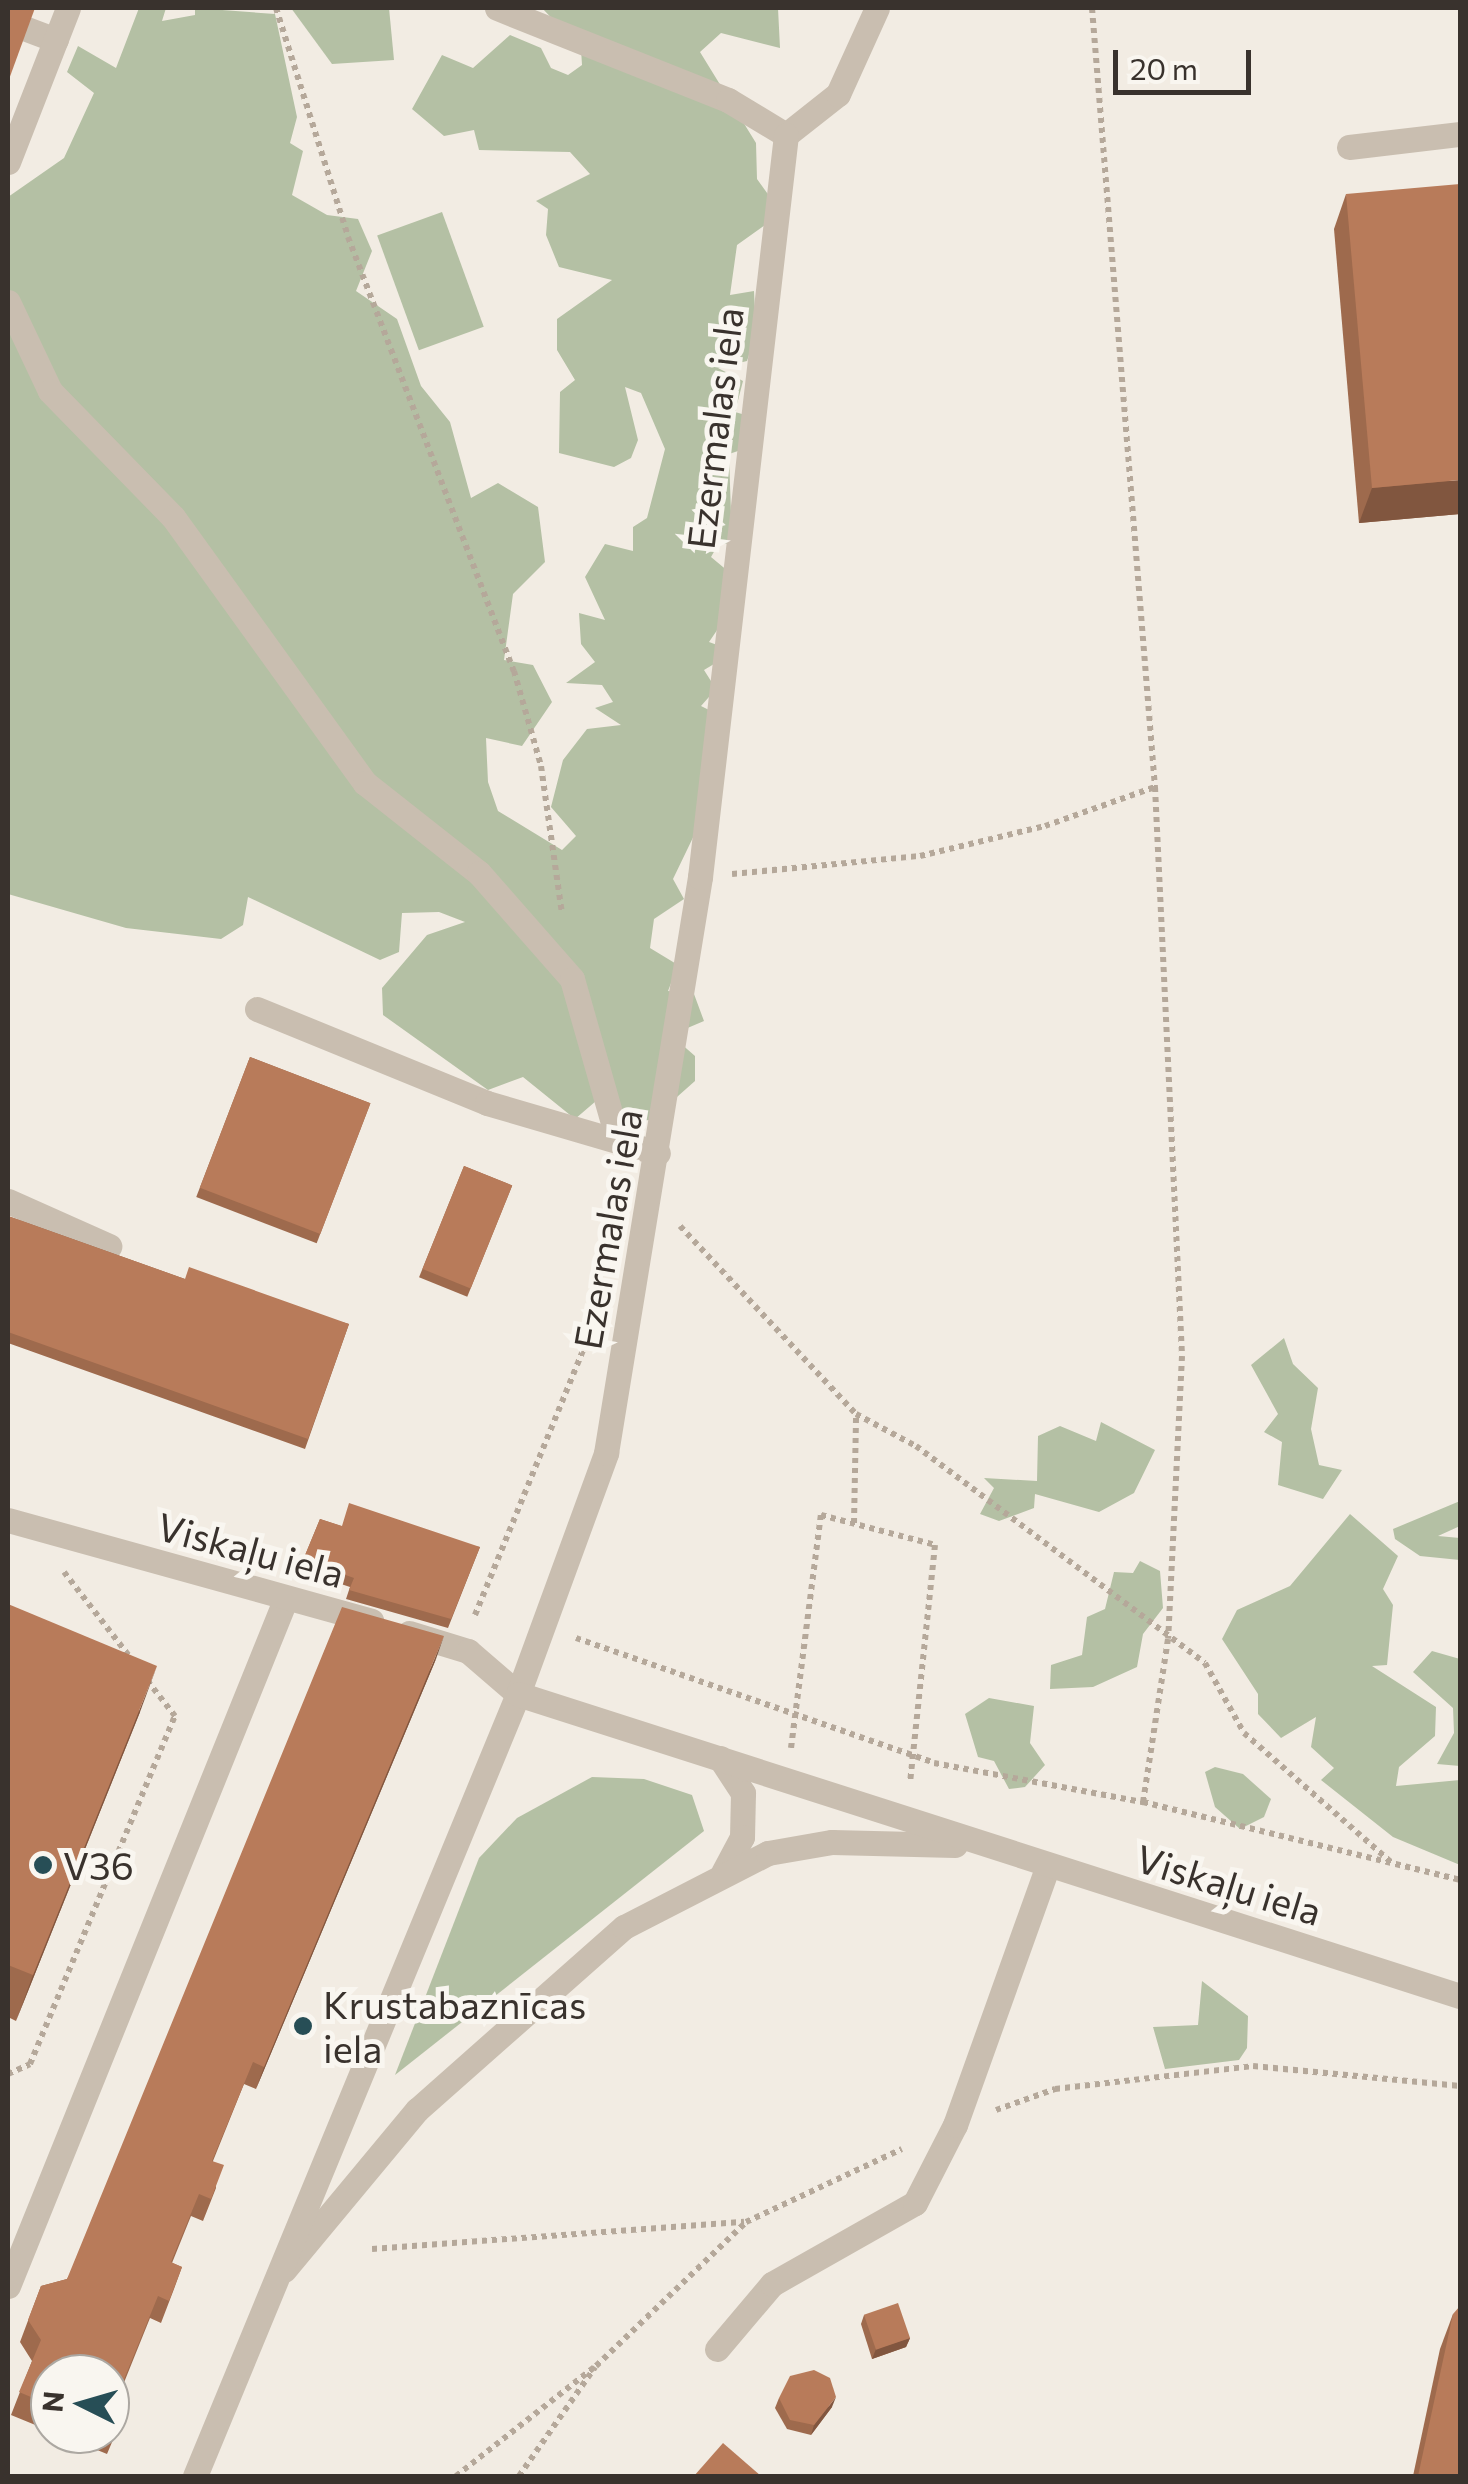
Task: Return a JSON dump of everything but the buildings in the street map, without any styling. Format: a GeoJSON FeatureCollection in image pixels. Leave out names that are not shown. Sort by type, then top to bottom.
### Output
{"type":"FeatureCollection","features":[{"type":"Feature","properties":{"kind":"street"},"geometry":{"type":"LineString","coordinates":[[8,162],[68,8]]}},
{"type":"Feature","properties":{"kind":"street"},"geometry":{"type":"LineString","coordinates":[[497,8],[728,100],[786,135],[838,94],[877,8]]}},
{"type":"Feature","properties":{"kind":"street"},"geometry":{"type":"LineString","coordinates":[[8,22],[56,40]]}},
{"type":"Feature","properties":{"kind":"street"},"geometry":{"type":"LineString","coordinates":[[1349,147],[1460,134]]}},
{"type":"Feature","properties":{"kind":"street","name":"Ezermalas iela"},"geometry":{"type":"LineString","coordinates":[[196,2476],[518,1694],[606,1452],[700,878],[786,135]]}},
{"type":"Feature","properties":{"kind":"street"},"geometry":{"type":"LineString","coordinates":[[8,302],[50,391],[173,517],[365,783],[479,873],[572,979],[618,1140]]}},
{"type":"Feature","properties":{"kind":"street"},"geometry":{"type":"LineString","coordinates":[[257,1008],[487,1104],[658,1153]]}},
{"type":"Feature","properties":{"kind":"street"},"geometry":{"type":"LineString","coordinates":[[8,1201],[110,1246]]}},
{"type":"Feature","properties":{"kind":"street","name":"Viskaļu iela"},"geometry":{"type":"LineString","coordinates":[[18,1522],[468,1651],[518,1694]]}},
{"type":"Feature","properties":{"kind":"street"},"geometry":{"type":"LineString","coordinates":[[8,2286],[286,1598]]}},
{"type":"Feature","properties":{"kind":"street"},"geometry":{"type":"LineString","coordinates":[[518,1694],[900,1817],[975,1845]]}},
{"type":"Feature","properties":{"kind":"street"},"geometry":{"type":"LineString","coordinates":[[720,1758],[744,1793],[742,1837],[724,1872]]}},
{"type":"Feature","properties":{"kind":"street","name":"Ezermalas iela"},"geometry":{"type":"LineString","coordinates":[[277,2277],[417,2110],[554,1982],[624,1927],[724,1872],[832,1842],[975,1845]]}},
{"type":"Feature","properties":{"kind":"street","name":"Viskaļu iela"},"geometry":{"type":"LineString","coordinates":[[975,1845],[1460,1996]]}},
{"type":"Feature","properties":{"kind":"street"},"geometry":{"type":"LineString","coordinates":[[717,2349],[772,2284],[915,2203],[976,2072],[1048,1865]]}},
{"type":"Feature","properties":{"kind":"path"},"geometry":{"type":"LineString","coordinates":[[276,8],[308,126],[514,671],[540,766],[563,921]]}},
{"type":"Feature","properties":{"kind":"path"},"geometry":{"type":"LineString","coordinates":[[1092,8],[1155,787],[1182,1356],[1168,1639],[1143,1802]]}},
{"type":"Feature","properties":{"kind":"path"},"geometry":{"type":"LineString","coordinates":[[700,878],[920,856],[1045,826],[1155,787]]}},
{"type":"Feature","properties":{"kind":"path"},"geometry":{"type":"LineString","coordinates":[[658,1153],[680,1228],[856,1414],[916,1446],[1168,1639],[1204,1662],[1244,1732],[1392,1862]]}},
{"type":"Feature","properties":{"kind":"path"},"geometry":{"type":"LineString","coordinates":[[468,1651],[479,1596],[594,1326]]}},
{"type":"Feature","properties":{"kind":"path"},"geometry":{"type":"LineString","coordinates":[[854,1523],[856,1414]]}},
{"type":"Feature","properties":{"kind":"path"},"geometry":{"type":"LineString","coordinates":[[784,1780],[798,1716],[821,1515],[935,1544],[918,1757],[900,1817]]}},
{"type":"Feature","properties":{"kind":"path"},"geometry":{"type":"LineString","coordinates":[[8,2074],[30,2064],[175,1716],[18,1522]]}},
{"type":"Feature","properties":{"kind":"path"},"geometry":{"type":"LineString","coordinates":[[544,1626],[918,1757],[1143,1802],[1460,1880]]}},
{"type":"Feature","properties":{"kind":"path"},"geometry":{"type":"LineString","coordinates":[[1150,2077],[1253,2066],[1460,2086]]}},
{"type":"Feature","properties":{"kind":"path"},"geometry":{"type":"LineString","coordinates":[[372,2249],[746,2222]]}},
{"type":"Feature","properties":{"kind":"path"},"geometry":{"type":"LineString","coordinates":[[519,2476],[596,2366]]}},
{"type":"Feature","properties":{"kind":"green space"},"geometry":{"type":"Polygon","coordinates":[[[139,8],[166,8],[162,21],[195,15],[195,8],[275,14],[297,117],[290,143],[303,151],[292,195],[327,215],[358,219],[372,251],[356,291],[397,319],[421,386],[450,422],[471,498],[498,483],[538,507],[545,562],[513,594],[504,660],[533,665],[552,702],[522,746],[486,738],[488,782],[498,811],[562,850],[576,836],[551,807],[563,760],[587,729],[621,725],[595,708],[613,702],[602,685],[566,683],[595,662],[581,644],[579,613],[605,620],[585,577],[605,544],[633,551],[633,527],[647,518],[665,449],[641,393],[625,387],[638,440],[631,458],[614,467],[559,453],[560,392],[575,380],[557,350],[557,319],[612,280],[559,267],[546,235],[548,209],[536,201],[590,174],[570,152],[479,150],[474,130],[444,136],[412,109],[442,55],[473,68],[510,35],[541,48],[551,68],[568,75],[582,65],[581,49],[542,8],[778,8],[780,48],[721,33],[700,52],[756,143],[757,179],[770,197],[765,225],[737,245],[730,295],[754,291],[756,334],[747,361],[718,368],[743,381],[735,412],[749,416],[744,449],[729,454],[732,544],[719,543],[711,557],[729,572],[724,620],[709,642],[720,646],[719,661],[704,670],[716,689],[701,706],[711,711],[700,823],[673,879],[684,899],[654,919],[650,948],[678,965],[668,991],[694,994],[704,1021],[671,1035],[695,1056],[695,1081],[651,1120],[616,1122],[603,1095],[575,1119],[523,1077],[488,1090],[383,1015],[382,988],[427,935],[465,922],[439,912],[402,913],[399,952],[380,960],[248,897],[243,925],[221,939],[126,928],[8,894],[8,197],[64,158],[94,93],[67,72],[78,46],[116,68],[139,8]]]}},
{"type":"Feature","properties":{"kind":"green space"},"geometry":{"type":"Polygon","coordinates":[[[291,8],[389,8],[394,60],[332,64],[291,8]]]}},
{"type":"Feature","properties":{"kind":"green space"},"geometry":{"type":"Polygon","coordinates":[[[442,212],[484,327],[419,350],[377,236],[442,212]]]}},
{"type":"Feature","properties":{"kind":"green space"},"geometry":{"type":"Polygon","coordinates":[[[1284,1338],[1293,1364],[1318,1388],[1311,1429],[1319,1465],[1342,1470],[1323,1499],[1278,1485],[1282,1442],[1264,1432],[1278,1414],[1251,1365],[1284,1338]]]}},
{"type":"Feature","properties":{"kind":"green space"},"geometry":{"type":"Polygon","coordinates":[[[1101,1422],[1155,1450],[1134,1493],[1099,1512],[1035,1494],[1034,1508],[999,1521],[980,1514],[994,1488],[984,1478],[1037,1481],[1038,1436],[1060,1426],[1096,1441],[1101,1422]]]}},
{"type":"Feature","properties":{"kind":"green space"},"geometry":{"type":"Polygon","coordinates":[[[1460,1501],[1460,1526],[1438,1536],[1460,1538],[1460,1560],[1420,1556],[1395,1539],[1393,1529],[1460,1501]]]}},
{"type":"Feature","properties":{"kind":"green space"},"geometry":{"type":"Polygon","coordinates":[[[1350,1514],[1398,1556],[1383,1589],[1393,1605],[1387,1665],[1372,1666],[1436,1707],[1435,1736],[1399,1767],[1396,1786],[1460,1780],[1460,1865],[1393,1837],[1321,1780],[1334,1768],[1311,1747],[1316,1717],[1281,1738],[1258,1714],[1258,1694],[1222,1639],[1237,1610],[1290,1586],[1350,1514]]]}},
{"type":"Feature","properties":{"kind":"green space"},"geometry":{"type":"Polygon","coordinates":[[[1140,1561],[1160,1571],[1163,1608],[1143,1634],[1137,1667],[1093,1687],[1050,1689],[1051,1665],[1082,1655],[1087,1617],[1105,1609],[1114,1572],[1133,1573],[1140,1561]]]}},
{"type":"Feature","properties":{"kind":"green space"},"geometry":{"type":"Polygon","coordinates":[[[1432,1651],[1460,1659],[1460,1766],[1437,1764],[1454,1733],[1453,1708],[1413,1672],[1432,1651]]]}},
{"type":"Feature","properties":{"kind":"green space"},"geometry":{"type":"Polygon","coordinates":[[[989,1698],[1034,1706],[1030,1743],[1045,1765],[1025,1787],[1009,1789],[994,1761],[978,1757],[965,1714],[989,1698]]]}},
{"type":"Feature","properties":{"kind":"green space"},"geometry":{"type":"Polygon","coordinates":[[[1215,1767],[1243,1774],[1271,1799],[1264,1817],[1240,1829],[1215,1807],[1205,1772],[1215,1767]]]}},
{"type":"Feature","properties":{"kind":"green space"},"geometry":{"type":"Polygon","coordinates":[[[592,1777],[644,1779],[692,1795],[704,1831],[395,2075],[479,1858],[517,1818],[592,1777]]]}},
{"type":"Feature","properties":{"kind":"green space"},"geometry":{"type":"Polygon","coordinates":[[[1202,1981],[1248,2016],[1247,2048],[1239,2060],[1165,2069],[1153,2027],[1198,2025],[1202,1981]]]}},
{"type":"Feature","properties":{"kind":"place","name":"V36"},"geometry":{"type":"Point","coordinates":[43,1865]}},
{"type":"Feature","properties":{"kind":"place","name":"Krustabaznīcas iela"},"geometry":{"type":"Point","coordinates":[303,2026]}}]}
